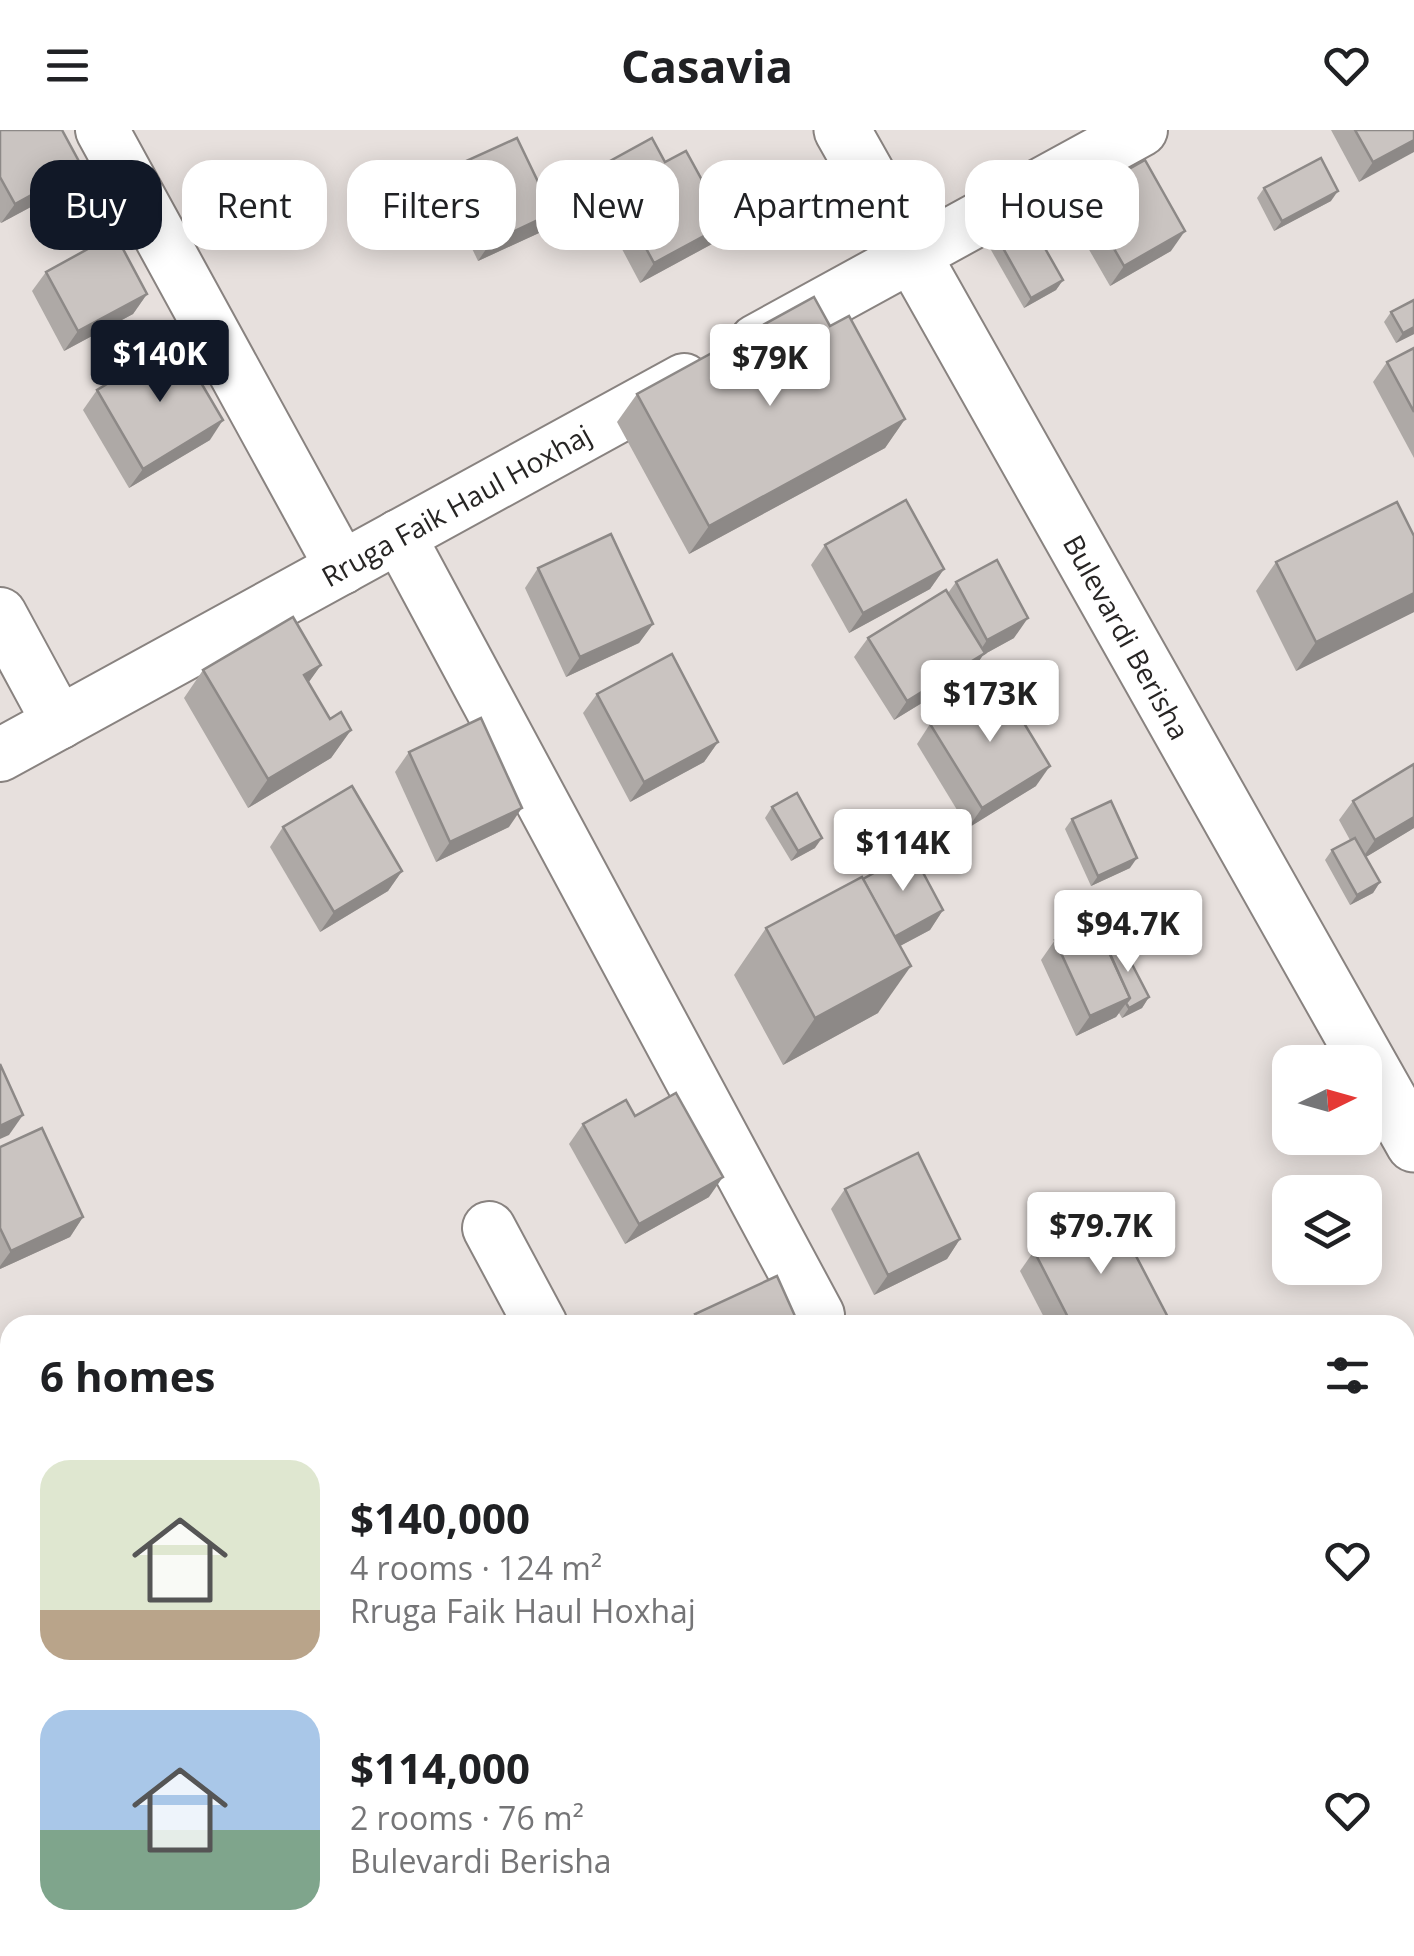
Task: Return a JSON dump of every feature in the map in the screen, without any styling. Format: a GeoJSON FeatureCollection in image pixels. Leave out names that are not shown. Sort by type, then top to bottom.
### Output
{"type":"FeatureCollection","features":[{"type":"Feature","properties":{"kind":"main road","name":"Bulevardi Berisha"},"geometry":{"type":"LineString","coordinates":[[842,130],[1414,1144]]}},
{"type":"Feature","properties":{"kind":"street"},"geometry":{"type":"LineString","coordinates":[[102,130],[342,568]]}},
{"type":"Feature","properties":{"kind":"street","name":"Rruga Faik Haul Hoxhaj"},"geometry":{"type":"LineString","coordinates":[[0,755],[1141,130]]}},
{"type":"Feature","properties":{"kind":"street"},"geometry":{"type":"LineString","coordinates":[[399,536],[818,1315]]}},
{"type":"Feature","properties":{"kind":"street"},"geometry":{"type":"LineString","coordinates":[[0,614],[59,722]]}},
{"type":"Feature","properties":{"kind":"street"},"geometry":{"type":"LineString","coordinates":[[489,1228],[536,1315]]}},
{"type":"Feature","properties":{"kind":"building"},"geometry":{"type":"Polygon","coordinates":[[[0,130],[62,130],[78,160],[30,160],[30,196],[15,204],[0,177],[0,130]]]}},
{"type":"Feature","properties":{"kind":"building"},"geometry":{"type":"Polygon","coordinates":[[[1355,130],[1414,130],[1414,140],[1373,162],[1355,130]]]}},
{"type":"Feature","properties":{"kind":"building"},"geometry":{"type":"Polygon","coordinates":[[[517,138],[536,178],[536,221],[516,230],[516,160],[468,160],[517,138]]]}},
{"type":"Feature","properties":{"kind":"building"},"geometry":{"type":"Polygon","coordinates":[[[652,138],[664,160],[612,160],[652,138]]]}},
{"type":"Feature","properties":{"kind":"building"},"geometry":{"type":"Polygon","coordinates":[[[686,151],[699,175],[699,239],[679,249],[679,160],[669,160],[686,151]]]}},
{"type":"Feature","properties":{"kind":"building"},"geometry":{"type":"Polygon","coordinates":[[[1321,158],[1338,191],[1282,221],[1264,188],[1321,158]]]}},
{"type":"Feature","properties":{"kind":"building"},"geometry":{"type":"Polygon","coordinates":[[[1145,160],[1185,231],[1124,266],[1115,250],[1139,250],[1139,163],[1145,160]]]}},
{"type":"Feature","properties":{"kind":"building"},"geometry":{"type":"Polygon","coordinates":[[[86,250],[124,250],[147,294],[78,331],[46,272],[86,250]]]}},
{"type":"Feature","properties":{"kind":"building"},"geometry":{"type":"Polygon","coordinates":[[[647,250],[678,250],[654,263],[647,250]]]}},
{"type":"Feature","properties":{"kind":"building"},"geometry":{"type":"Polygon","coordinates":[[[1004,250],[1046,250],[1063,280],[1031,298],[1004,250]]]}},
{"type":"Feature","properties":{"kind":"building"},"geometry":{"type":"Polygon","coordinates":[[[814,297],[830,326],[849,316],[905,419],[709,526],[637,394],[814,297]]]}},
{"type":"Feature","properties":{"kind":"building"},"geometry":{"type":"Polygon","coordinates":[[[1414,300],[1414,327],[1403,333],[1391,312],[1414,300]]]}},
{"type":"Feature","properties":{"kind":"building"},"geometry":{"type":"Polygon","coordinates":[[[177,342],[223,420],[143,469],[97,390],[177,342]]]}},
{"type":"Feature","properties":{"kind":"building"},"geometry":{"type":"Polygon","coordinates":[[[1414,348],[1414,412],[1387,362],[1414,348]]]}},
{"type":"Feature","properties":{"kind":"building"},"geometry":{"type":"Polygon","coordinates":[[[906,500],[944,569],[863,613],[825,545],[906,500]]]}},
{"type":"Feature","properties":{"kind":"building"},"geometry":{"type":"Polygon","coordinates":[[[1397,502],[1414,536],[1414,593],[1316,642],[1276,562],[1397,502]]]}},
{"type":"Feature","properties":{"kind":"building"},"geometry":{"type":"Polygon","coordinates":[[[611,534],[653,624],[580,657],[538,568],[611,534]]]}},
{"type":"Feature","properties":{"kind":"building"},"geometry":{"type":"Polygon","coordinates":[[[997,560],[1028,618],[987,640],[956,582],[997,560]]]}},
{"type":"Feature","properties":{"kind":"building"},"geometry":{"type":"Polygon","coordinates":[[[946,590],[985,653],[907,701],[868,638],[946,590]]]}},
{"type":"Feature","properties":{"kind":"building"},"geometry":{"type":"Polygon","coordinates":[[[293,617],[321,665],[304,675],[330,719],[341,712],[351,730],[268,779],[203,670],[293,617]]]}},
{"type":"Feature","properties":{"kind":"building"},"geometry":{"type":"Polygon","coordinates":[[[672,654],[718,742],[644,782],[597,694],[672,654]]]}},
{"type":"Feature","properties":{"kind":"building"},"geometry":{"type":"Polygon","coordinates":[[[999,682],[1050,766],[982,808],[930,724],[999,682]]]}},
{"type":"Feature","properties":{"kind":"building"},"geometry":{"type":"Polygon","coordinates":[[[481,718],[522,808],[450,842],[409,752],[481,718]]]}},
{"type":"Feature","properties":{"kind":"building"},"geometry":{"type":"Polygon","coordinates":[[[1414,764],[1414,817],[1375,840],[1353,801],[1414,764]]]}},
{"type":"Feature","properties":{"kind":"building"},"geometry":{"type":"Polygon","coordinates":[[[352,786],[402,871],[334,912],[283,827],[352,786]]]}},
{"type":"Feature","properties":{"kind":"building"},"geometry":{"type":"Polygon","coordinates":[[[797,793],[822,838],[798,851],[772,807],[797,793]]]}},
{"type":"Feature","properties":{"kind":"building"},"geometry":{"type":"Polygon","coordinates":[[[1111,801],[1137,858],[1098,876],[1072,819],[1111,801]]]}},
{"type":"Feature","properties":{"kind":"building"},"geometry":{"type":"Polygon","coordinates":[[[1355,838],[1380,882],[1357,895],[1332,850],[1355,838]]]}},
{"type":"Feature","properties":{"kind":"building"},"geometry":{"type":"Polygon","coordinates":[[[912,852],[943,910],[894,937],[863,879],[912,852]]]}},
{"type":"Feature","properties":{"kind":"building"},"geometry":{"type":"Polygon","coordinates":[[[862,877],[911,966],[815,1018],[766,928],[862,877]]]}},
{"type":"Feature","properties":{"kind":"building"},"geometry":{"type":"Polygon","coordinates":[[[1095,922],[1130,998],[1090,1016],[1055,940],[1095,922]]]}},
{"type":"Feature","properties":{"kind":"building"},"geometry":{"type":"Polygon","coordinates":[[[1120,941],[1149,997],[1129,1008],[1126,1003],[1130,998],[1107,947],[1120,941]]]}},
{"type":"Feature","properties":{"kind":"building"},"geometry":{"type":"Polygon","coordinates":[[[0,1064],[23,1115],[0,1126],[0,1064]]]}},
{"type":"Feature","properties":{"kind":"building"},"geometry":{"type":"Polygon","coordinates":[[[676,1093],[723,1177],[639,1224],[583,1124],[626,1100],[635,1116],[676,1093]]]}},
{"type":"Feature","properties":{"kind":"building"},"geometry":{"type":"Polygon","coordinates":[[[42,1128],[83,1217],[11,1251],[0,1228],[0,1147],[42,1128]]]}},
{"type":"Feature","properties":{"kind":"building"},"geometry":{"type":"Polygon","coordinates":[[[918,1153],[960,1239],[888,1275],[845,1189],[918,1153]]]}},
{"type":"Feature","properties":{"kind":"building"},"geometry":{"type":"Polygon","coordinates":[[[1112,1210],[1167,1315],[1067,1315],[1034,1251],[1112,1210]]]}},
{"type":"Feature","properties":{"kind":"building"},"geometry":{"type":"Polygon","coordinates":[[[777,1276],[795,1315],[695,1315],[777,1276]]]}}]}
